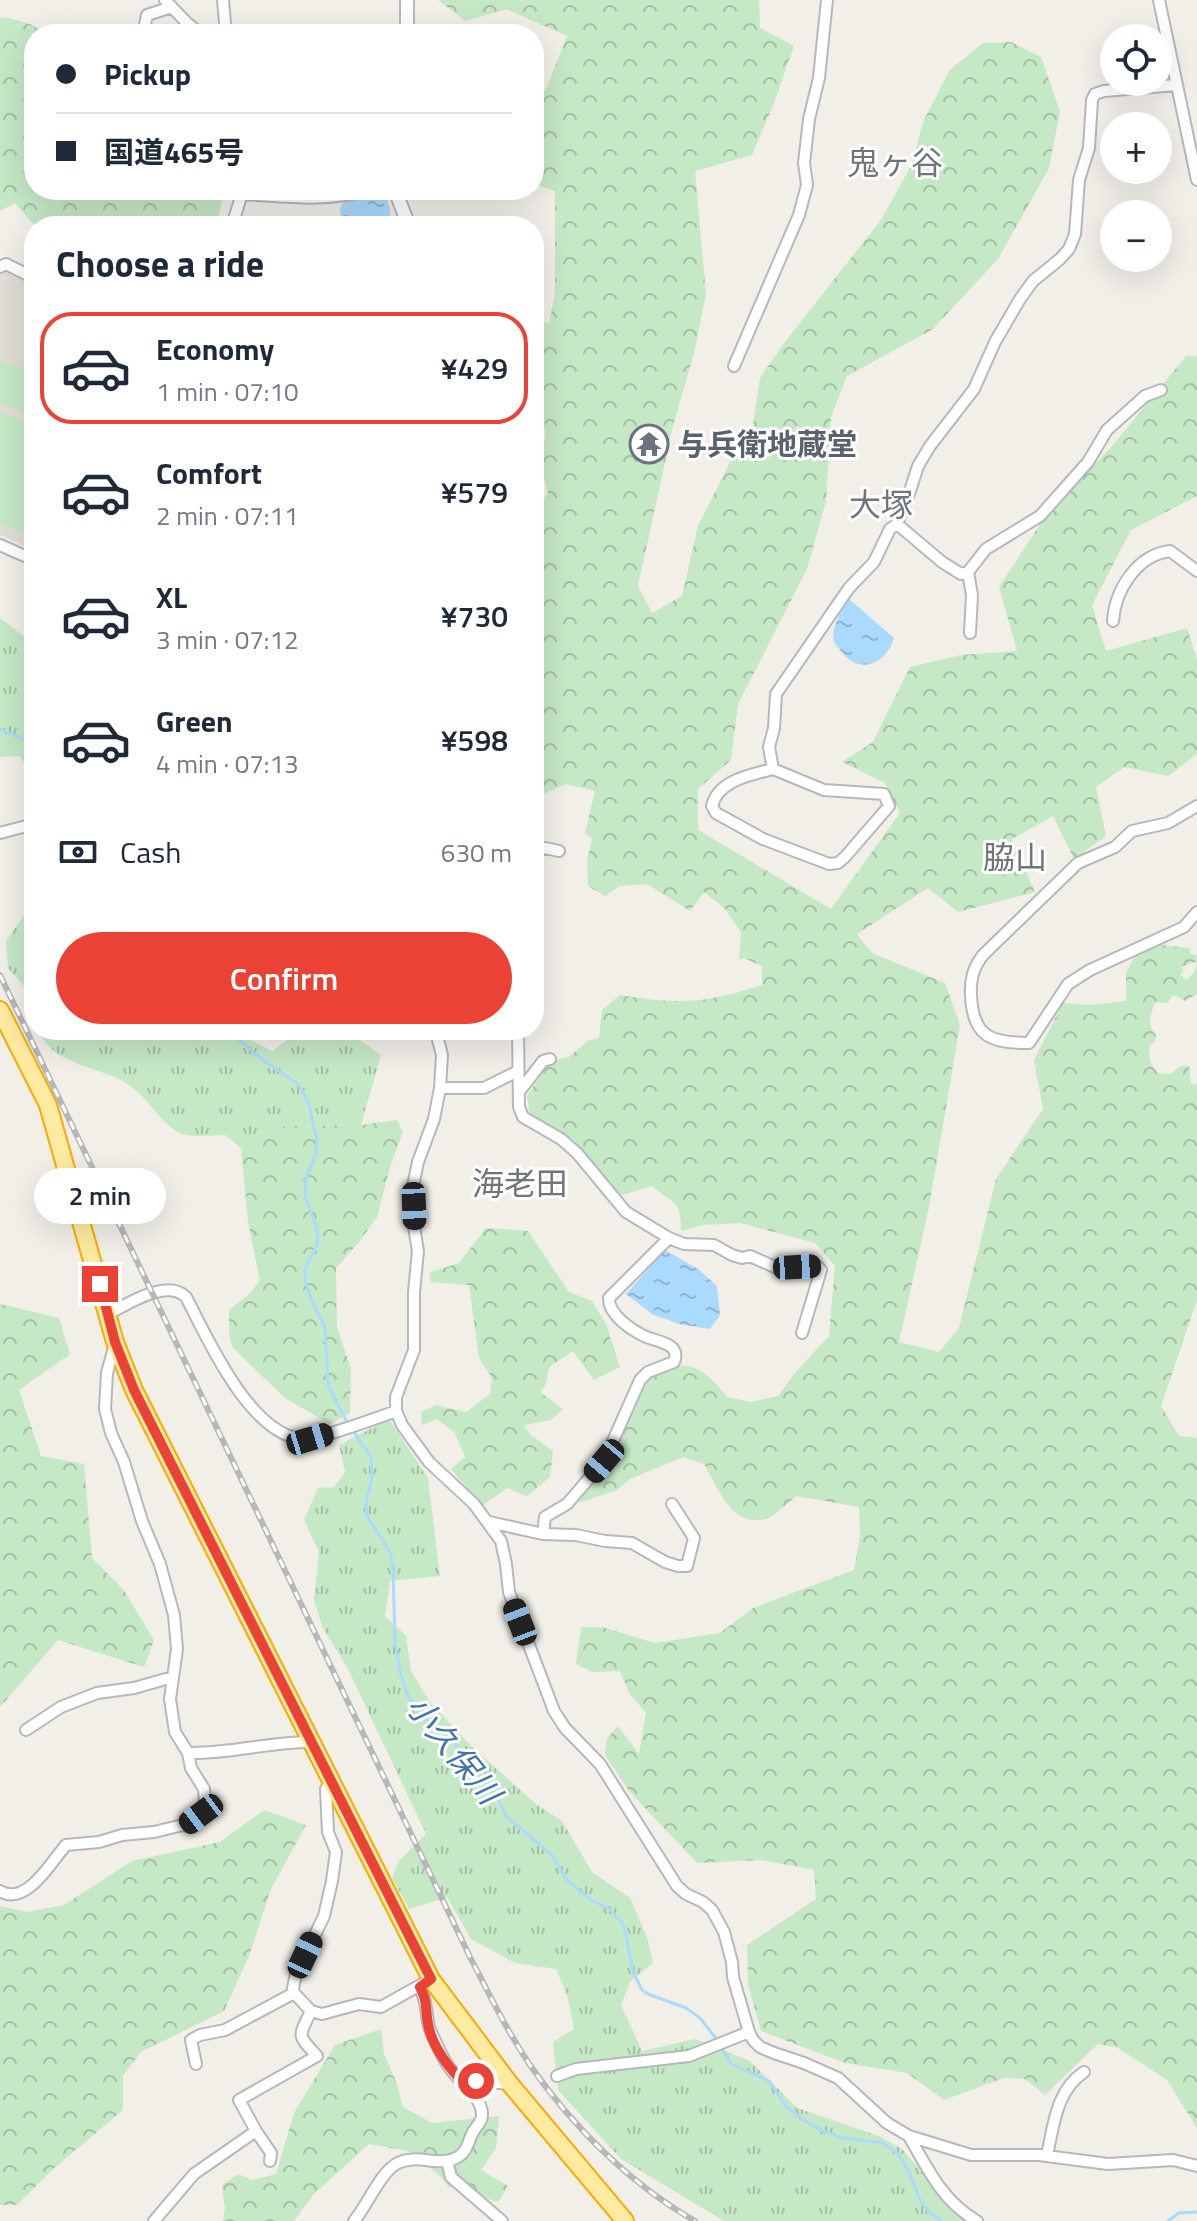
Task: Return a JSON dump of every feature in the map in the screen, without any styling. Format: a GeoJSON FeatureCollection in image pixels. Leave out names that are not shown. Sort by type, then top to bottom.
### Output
{"type":"FeatureCollection","features":[{"type":"Feature","properties":{"kind":"highway"},"geometry":{"type":"LineString","coordinates":[[0,1010],[48,1105],[115,1342],[134,1390],[331,1781],[426,1983],[625,2221]]}},
{"type":"Feature","properties":{"kind":"street"},"geometry":{"type":"LineString","coordinates":[[223,0],[225,24]]}},
{"type":"Feature","properties":{"kind":"street"},"geometry":{"type":"LineString","coordinates":[[734,366],[799,215],[807,185],[804,163],[809,119],[819,78],[827,0]]}},
{"type":"Feature","properties":{"kind":"street"},"geometry":{"type":"LineString","coordinates":[[1159,0],[1197,180]]}},
{"type":"Feature","properties":{"kind":"street"},"geometry":{"type":"LineString","coordinates":[[145,24],[147,15],[169,3],[188,24]]}},
{"type":"Feature","properties":{"kind":"street"},"geometry":{"type":"LineString","coordinates":[[408,24],[409,3]]}},
{"type":"Feature","properties":{"kind":"street"},"geometry":{"type":"LineString","coordinates":[[773,769],[769,747],[774,728],[776,694],[849,588],[874,562],[890,529],[897,524],[918,466],[974,389],[1007,320],[1033,281],[1069,249],[1075,234],[1079,180],[1089,148],[1095,94],[1177,85]]}},
{"type":"Feature","properties":{"kind":"street"},"geometry":{"type":"LineString","coordinates":[[0,267],[6,264],[24,273]]}},
{"type":"Feature","properties":{"kind":"street"},"geometry":{"type":"LineString","coordinates":[[897,524],[942,562],[961,574],[968,572],[986,549],[1040,516],[1088,462],[1107,430],[1145,396],[1161,390]]}},
{"type":"Feature","properties":{"kind":"street"},"geometry":{"type":"LineString","coordinates":[[0,545],[24,556]]}},
{"type":"Feature","properties":{"kind":"street"},"geometry":{"type":"LineString","coordinates":[[1113,621],[1114,607],[1137,566],[1157,552],[1170,551],[1197,571]]}},
{"type":"Feature","properties":{"kind":"street"},"geometry":{"type":"LineString","coordinates":[[968,572],[972,595],[970,633]]}},
{"type":"Feature","properties":{"kind":"street"},"geometry":{"type":"LineString","coordinates":[[773,769],[824,790],[884,794],[889,806],[845,857],[838,863],[829,864],[763,839],[716,813],[712,806],[714,797],[725,785],[773,769]]}},
{"type":"Feature","properties":{"kind":"street"},"geometry":{"type":"LineString","coordinates":[[1197,806],[1168,823],[1132,831],[1115,847],[1078,863],[983,955],[975,965],[971,984],[972,1015],[977,1026],[994,1039],[1029,1043],[1068,984],[1090,970],[1184,927],[1197,912]]}},
{"type":"Feature","properties":{"kind":"street"},"geometry":{"type":"LineString","coordinates":[[0,833],[24,827]]}},
{"type":"Feature","properties":{"kind":"street"},"geometry":{"type":"LineString","coordinates":[[544,848],[559,851]]}},
{"type":"Feature","properties":{"kind":"street"},"geometry":{"type":"LineString","coordinates":[[438,1040],[442,1055],[440,1088],[434,1119],[418,1162],[413,1186],[418,1251],[414,1350],[396,1397],[396,1411],[402,1425],[429,1462],[474,1504],[501,1541],[509,1592],[554,1711],[565,1728],[600,1764],[677,1886],[712,1910],[724,1932],[749,2032],[760,2047],[838,2078],[887,2123],[909,2136],[971,2155],[1047,2155],[1108,2164],[1173,2160],[1197,2166]]}},
{"type":"Feature","properties":{"kind":"street"},"geometry":{"type":"LineString","coordinates":[[518,1040],[519,1107],[523,1117],[561,1139],[577,1153],[626,1212],[684,1244],[714,1245],[732,1255],[742,1258],[750,1256],[777,1268],[817,1266],[821,1270],[802,1333]]}},
{"type":"Feature","properties":{"kind":"street"},"geometry":{"type":"LineString","coordinates":[[519,1092],[543,1061],[550,1059]]}},
{"type":"Feature","properties":{"kind":"street"},"geometry":{"type":"LineString","coordinates":[[440,1088],[484,1088],[518,1071]]}},
{"type":"Feature","properties":{"kind":"street"},"geometry":{"type":"LineString","coordinates":[[543,1534],[545,1517],[567,1504],[604,1461],[640,1380],[648,1372],[674,1362],[675,1350],[641,1335],[618,1317],[608,1304],[609,1298],[669,1238]]}},
{"type":"Feature","properties":{"kind":"street"},"geometry":{"type":"LineString","coordinates":[[108,1314],[158,1291],[179,1290],[186,1297],[220,1363],[266,1424],[290,1438],[310,1439],[396,1411]]}},
{"type":"Feature","properties":{"kind":"street"},"geometry":{"type":"LineString","coordinates":[[0,1891],[6,1895],[18,1894],[36,1883],[66,1845],[99,1842],[187,1824],[201,1814],[205,1803],[204,1789],[175,1732],[170,1699],[177,1649],[174,1615],[160,1564],[142,1521],[105,1409],[107,1373],[115,1342]]}},
{"type":"Feature","properties":{"kind":"street"},"geometry":{"type":"LineString","coordinates":[[489,1522],[543,1534],[632,1543],[665,1562],[687,1566],[694,1538],[672,1504]]}},
{"type":"Feature","properties":{"kind":"street"},"geometry":{"type":"LineString","coordinates":[[26,1730],[61,1707],[97,1693],[134,1688],[173,1677]]}},
{"type":"Feature","properties":{"kind":"street"},"geometry":{"type":"LineString","coordinates":[[188,1753],[206,1754],[284,1742],[310,1742]]}},
{"type":"Feature","properties":{"kind":"street"},"geometry":{"type":"LineString","coordinates":[[331,1781],[326,1789],[328,1832],[336,1852],[332,1881],[324,1916],[296,1974],[294,1993],[311,2011],[322,2014],[359,2004],[381,2007],[426,1983],[428,2025],[442,2055],[478,2102],[482,2113],[481,2122],[473,2131],[466,2151],[447,2161],[412,2158],[397,2163],[387,2171],[354,2221]]}},
{"type":"Feature","properties":{"kind":"street"},"geometry":{"type":"LineString","coordinates":[[196,2064],[191,2040],[225,2030],[294,1993]]}},
{"type":"Feature","properties":{"kind":"street"},"geometry":{"type":"LineString","coordinates":[[270,2161],[271,2153],[239,2100],[317,2056],[300,2033],[311,2011]]}},
{"type":"Feature","properties":{"kind":"street"},"geometry":{"type":"LineString","coordinates":[[557,2076],[576,2069],[689,2056],[749,2032]]}},
{"type":"Feature","properties":{"kind":"street"},"geometry":{"type":"LineString","coordinates":[[1047,2155],[1065,2088],[1084,2072]]}},
{"type":"Feature","properties":{"kind":"street"},"geometry":{"type":"LineString","coordinates":[[464,2083],[510,2084]]}},
{"type":"Feature","properties":{"kind":"street"},"geometry":{"type":"LineString","coordinates":[[154,2221],[194,2174],[256,2131]]}},
{"type":"Feature","properties":{"kind":"street"},"geometry":{"type":"LineString","coordinates":[[909,2136],[938,2187],[955,2206],[977,2221]]}},
{"type":"Feature","properties":{"kind":"street"},"geometry":{"type":"LineString","coordinates":[[447,2161],[451,2177],[502,2221]]}},
{"type":"Feature","properties":{"kind":"shaded area"},"geometry":{"type":"Polygon","coordinates":[[[13,266],[24,272],[24,546],[0,535],[0,270],[13,266]]]}},
{"type":"Feature","properties":{"kind":"green space"},"geometry":{"type":"Polygon","coordinates":[[[438,0],[759,0],[760,28],[794,46],[752,155],[695,171],[706,295],[638,586],[652,613],[682,596],[698,526],[733,456],[752,432],[760,378],[881,220],[912,164],[923,122],[949,71],[983,43],[1011,42],[1041,57],[1060,111],[1049,168],[998,259],[933,329],[847,376],[831,417],[826,501],[807,569],[738,704],[731,760],[698,789],[698,830],[831,909],[900,813],[885,783],[842,762],[873,742],[910,667],[961,655],[1017,651],[999,587],[1043,520],[1113,445],[1186,356],[1197,356],[1197,496],[1131,530],[1092,605],[1106,651],[1187,628],[1197,660],[1197,754],[1168,776],[1124,767],[1096,787],[1106,836],[1074,859],[1053,816],[1012,839],[1035,892],[958,912],[928,888],[857,934],[872,953],[945,983],[960,1025],[929,1207],[899,1342],[939,1352],[959,1328],[996,1179],[1043,1109],[1034,1060],[1063,1003],[1090,1005],[1126,1001],[1126,973],[1136,953],[1162,945],[1190,948],[1190,954],[1197,955],[1197,963],[1182,967],[1180,975],[1187,980],[1197,965],[1197,994],[1185,1001],[1174,995],[1167,1003],[1155,1002],[1150,1023],[1156,1035],[1149,1053],[1158,1073],[1171,1074],[1180,1066],[1189,1066],[1191,1084],[1197,1084],[1197,1300],[1161,1406],[1179,1436],[1197,1438],[1197,2128],[1167,2080],[1118,2048],[1098,2044],[1045,2095],[1025,2079],[1004,2078],[944,2100],[907,2073],[845,2063],[761,2031],[748,1984],[747,1945],[816,1899],[814,1870],[760,1860],[697,1863],[629,1791],[605,1755],[607,1738],[618,1726],[639,1754],[646,1713],[629,1693],[620,1671],[592,1672],[576,1664],[581,1627],[602,1627],[655,1643],[720,1633],[753,1608],[854,1570],[860,1536],[859,1507],[796,1496],[765,1519],[753,1520],[743,1517],[727,1503],[704,1464],[683,1457],[630,1479],[617,1490],[578,1503],[620,1442],[648,1378],[671,1368],[687,1366],[706,1375],[727,1397],[751,1402],[778,1396],[829,1336],[835,1266],[815,1243],[740,1223],[702,1225],[681,1231],[678,1208],[652,1186],[622,1195],[573,1139],[530,1117],[527,1096],[545,1069],[555,1060],[569,1057],[589,1040],[599,1038],[602,1010],[620,995],[672,1001],[717,997],[762,985],[762,966],[744,958],[739,959],[741,932],[724,908],[704,892],[690,911],[647,884],[620,886],[605,896],[588,886],[587,860],[592,839],[585,833],[595,791],[566,784],[544,794],[544,499],[548,494],[544,477],[544,322],[549,324],[555,291],[555,191],[544,187],[544,91],[567,36],[506,9],[465,21],[438,0]]]}},
{"type":"Feature","properties":{"kind":"green space"},"geometry":{"type":"Polygon","coordinates":[[[0,18],[30,24],[24,24],[24,200],[222,200],[219,216],[26,216],[15,203],[0,211],[0,18]]]}},
{"type":"Feature","properties":{"kind":"green space"},"geometry":{"type":"Polygon","coordinates":[[[0,360],[24,369],[24,414],[0,403],[0,360]]]}},
{"type":"Feature","properties":{"kind":"green space"},"geometry":{"type":"Polygon","coordinates":[[[0,412],[24,422],[24,531],[0,523],[0,412]]]}},
{"type":"Feature","properties":{"kind":"green space"},"geometry":{"type":"Polygon","coordinates":[[[0,618],[24,636],[24,763],[19,756],[0,757],[0,618]]]}},
{"type":"Feature","properties":{"kind":"green space"},"geometry":{"type":"Polygon","coordinates":[[[24,915],[24,986],[8,968],[6,941],[24,915]]]}},
{"type":"Feature","properties":{"kind":"green space"},"geometry":{"type":"Polygon","coordinates":[[[251,1040],[272,1051],[287,1040],[360,1040],[381,1055],[361,1125],[288,1126],[260,1131],[241,1148],[225,1135],[193,1136],[176,1131],[132,1087],[67,1059],[46,1042],[251,1040]]]}},
{"type":"Feature","properties":{"kind":"green space"},"geometry":{"type":"Polygon","coordinates":[[[397,1120],[403,1132],[377,1217],[336,1268],[337,1327],[351,1369],[350,1413],[330,1424],[285,1398],[233,1348],[229,1335],[229,1310],[260,1281],[248,1222],[241,1148],[260,1131],[288,1126],[361,1125],[397,1120]]]}},
{"type":"Feature","properties":{"kind":"green space"},"geometry":{"type":"Polygon","coordinates":[[[486,1228],[528,1231],[569,1292],[592,1301],[606,1324],[620,1367],[594,1380],[573,1351],[549,1367],[546,1384],[540,1392],[563,1409],[551,1420],[524,1425],[531,1435],[553,1451],[550,1477],[527,1496],[507,1488],[482,1506],[451,1469],[465,1457],[455,1433],[437,1419],[422,1425],[421,1412],[436,1405],[466,1412],[490,1394],[492,1378],[479,1358],[469,1285],[431,1282],[429,1273],[459,1263],[486,1228]]]}},
{"type":"Feature","properties":{"kind":"green space"},"geometry":{"type":"Polygon","coordinates":[[[0,1304],[59,1318],[70,1354],[19,1390],[41,1456],[84,1464],[92,1558],[123,1589],[154,1640],[144,1667],[58,1640],[0,1707],[0,1304]]]}},
{"type":"Feature","properties":{"kind":"green space"},"geometry":{"type":"Polygon","coordinates":[[[389,1419],[428,1478],[440,1576],[390,1581],[385,1616],[406,1636],[411,1671],[430,1702],[472,1747],[536,1804],[562,1821],[592,1872],[630,1898],[647,1937],[653,1963],[630,1982],[621,2005],[642,2051],[695,2039],[750,2061],[797,2108],[879,2136],[902,2149],[966,2221],[724,2221],[621,2159],[558,2090],[553,2042],[574,2029],[568,1998],[556,1969],[515,1963],[471,1939],[447,1897],[409,1909],[392,1878],[399,1861],[426,1834],[348,1669],[323,1628],[314,1600],[319,1552],[304,1520],[318,1488],[334,1487],[345,1472],[339,1445],[389,1419]]]}},
{"type":"Feature","properties":{"kind":"green space"},"geometry":{"type":"Polygon","coordinates":[[[264,1810],[306,1825],[271,1889],[249,1956],[224,2011],[141,2052],[123,2076],[123,2110],[52,2170],[17,2205],[0,2205],[0,1906],[27,1912],[64,1905],[132,1861],[220,1842],[264,1810]]]}},
{"type":"Feature","properties":{"kind":"green space"},"geometry":{"type":"Polygon","coordinates":[[[381,2029],[384,2054],[403,2107],[432,2123],[499,2116],[496,2148],[481,2170],[508,2186],[498,2202],[449,2187],[438,2174],[408,2151],[369,2144],[313,2195],[294,2221],[223,2221],[222,2185],[238,2174],[252,2180],[276,2174],[294,2113],[335,2045],[381,2029]]]}},
{"type":"Feature","properties":{"kind":"water"},"geometry":{"type":"Polygon","coordinates":[[[387,200],[390,216],[340,216],[340,208],[344,202],[387,200]]]}},
{"type":"Feature","properties":{"kind":"water"},"geometry":{"type":"Polygon","coordinates":[[[849,599],[894,638],[885,655],[871,664],[864,665],[848,659],[834,641],[835,625],[849,599]]]}},
{"type":"Feature","properties":{"kind":"water"},"geometry":{"type":"Polygon","coordinates":[[[665,1250],[698,1269],[717,1286],[720,1315],[710,1329],[679,1324],[652,1314],[626,1294],[665,1250]]]}},
{"type":"Feature","properties":{"kind":"waterway","name":"小久保川"},"geometry":{"type":"LineString","coordinates":[[0,729],[24,740]]}},
{"type":"Feature","properties":{"kind":"waterway","name":"小久保川"},"geometry":{"type":"LineString","coordinates":[[239,1040],[298,1084],[309,1104],[317,1141],[316,1153],[305,1182],[306,1200],[318,1237],[317,1246],[306,1266],[305,1280],[325,1327],[328,1385],[347,1422],[371,1457],[372,1478],[366,1502],[367,1516],[390,1552],[395,1643],[408,1696],[422,1716],[455,1742],[461,1759],[494,1791],[506,1816],[551,1854],[567,1880],[621,1921],[633,1972],[642,1990],[686,2008],[700,2018],[718,2041]]}},
{"type":"Feature","properties":{"kind":"waterway","name":"小久保川"},"geometry":{"type":"LineString","coordinates":[[722,2048],[731,2064],[769,2081],[785,2105],[803,2120],[842,2138],[882,2143],[897,2153],[908,2169],[919,2198],[927,2210],[941,2221]]}},
{"type":"Feature","properties":{"kind":"waterway","name":"小久保川"},"geometry":{"type":"LineString","coordinates":[[1168,2221],[1179,2213],[1197,2212]]}},
{"type":"Feature","properties":{"kind":"railway"},"geometry":{"type":"LineString","coordinates":[[0,975],[24,1025]]}},
{"type":"Feature","properties":{"kind":"railway"},"geometry":{"type":"LineString","coordinates":[[31,1040],[470,1957],[506,2026],[546,2088],[604,2152],[648,2190],[695,2221]]}},
{"type":"Feature","properties":{"kind":"place","name":"与兵衛地蔵堂"},"geometry":{"type":"Point","coordinates":[649,444]}},
{"type":"Feature","properties":{"kind":"district","name":"鬼ヶ谷"},"geometry":{"type":"Point","coordinates":[895,162]}},
{"type":"Feature","properties":{"kind":"district","name":"大塚"},"geometry":{"type":"Point","coordinates":[881,504]}},
{"type":"Feature","properties":{"kind":"district","name":"脇山"},"geometry":{"type":"Point","coordinates":[1015,857]}},
{"type":"Feature","properties":{"kind":"district","name":"海老田"},"geometry":{"type":"Point","coordinates":[520,1183]}},
{"type":"Feature","properties":{"kind":"route"},"geometry":{"type":"LineString","coordinates":[[100,1284],[115,1342],[134,1390],[431,1979],[420,1987],[427,2000],[428,2025],[442,2055],[464,2083],[476,2081]]}}]}
